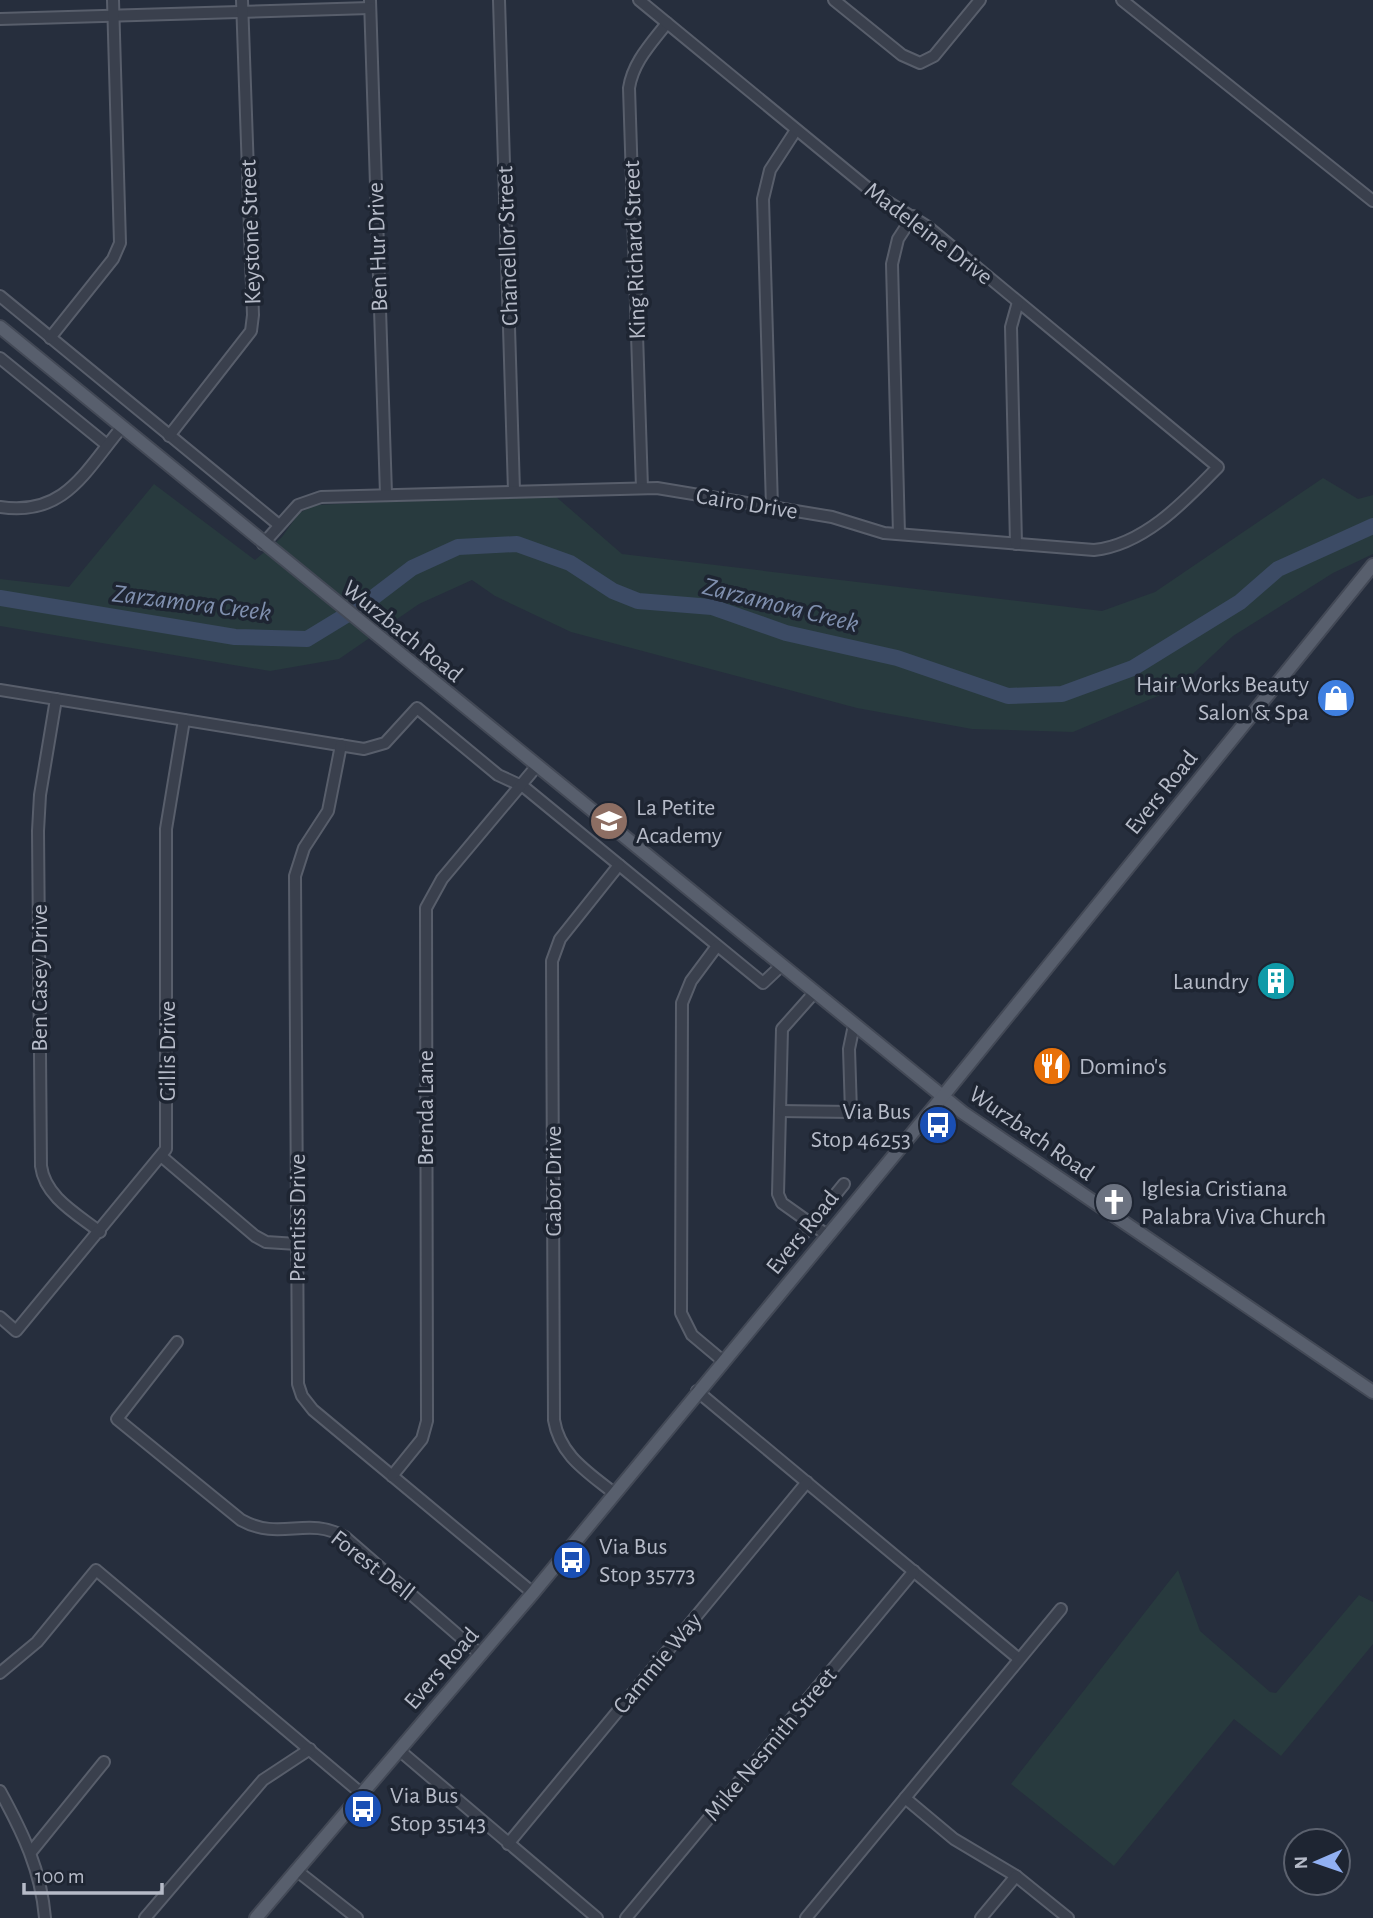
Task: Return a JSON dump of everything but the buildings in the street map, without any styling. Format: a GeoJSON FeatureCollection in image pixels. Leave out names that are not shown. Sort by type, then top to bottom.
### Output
{"type":"FeatureCollection","features":[{"type":"Feature","properties":{"kind":"main road","name":"Wurzbach Road"},"geometry":{"type":"LineString","coordinates":[[0,327],[780,966],[943,1096],[1373,1392]]}},
{"type":"Feature","properties":{"kind":"main road","name":"Evers Road"},"geometry":{"type":"LineString","coordinates":[[256,1918],[615,1494],[697,1391],[943,1096],[1373,565]]}},
{"type":"Feature","properties":{"kind":"street"},"geometry":{"type":"LineString","coordinates":[[50,338],[113,259],[120,243],[113,0]]}},
{"type":"Feature","properties":{"kind":"street","name":"Chancellor Street"},"geometry":{"type":"LineString","coordinates":[[499,0],[514,491]]}},
{"type":"Feature","properties":{"kind":"street","name":"Madeleine Drive"},"geometry":{"type":"LineString","coordinates":[[639,0],[875,194],[913,216],[1218,467]]}},
{"type":"Feature","properties":{"kind":"street"},"geometry":{"type":"LineString","coordinates":[[834,0],[902,55],[913,61],[927,62],[980,0]]}},
{"type":"Feature","properties":{"kind":"street"},"geometry":{"type":"LineString","coordinates":[[1122,0],[1373,201]]}},
{"type":"Feature","properties":{"kind":"street"},"geometry":{"type":"LineString","coordinates":[[0,19],[113,15],[242,5],[370,4]]}},
{"type":"Feature","properties":{"kind":"street","name":"Ben Hur Drive"},"geometry":{"type":"LineString","coordinates":[[370,4],[386,494]]}},
{"type":"Feature","properties":{"kind":"street","name":"Keystone Street"},"geometry":{"type":"LineString","coordinates":[[169,436],[251,331],[253,314],[242,5]]}},
{"type":"Feature","properties":{"kind":"street","name":"King Richard Street"},"geometry":{"type":"LineString","coordinates":[[642,488],[629,88],[631,74],[639,59],[667,23]]}},
{"type":"Feature","properties":{"kind":"street"},"geometry":{"type":"LineString","coordinates":[[772,507],[763,199],[770,170],[796,130]]}},
{"type":"Feature","properties":{"kind":"street"},"geometry":{"type":"LineString","coordinates":[[900,534],[892,264],[898,239],[913,216]]}},
{"type":"Feature","properties":{"kind":"street"},"geometry":{"type":"LineString","coordinates":[[0,296],[279,525]]}},
{"type":"Feature","properties":{"kind":"street"},"geometry":{"type":"LineString","coordinates":[[1016,544],[1011,327],[1018,302]]}},
{"type":"Feature","properties":{"kind":"street"},"geometry":{"type":"LineString","coordinates":[[0,358],[107,445]]}},
{"type":"Feature","properties":{"kind":"street"},"geometry":{"type":"LineString","coordinates":[[0,507],[38,507],[65,496],[122,427]]}},
{"type":"Feature","properties":{"kind":"street","name":"Cairo Drive"},"geometry":{"type":"LineString","coordinates":[[263,544],[298,505],[308,500],[386,494],[642,488],[832,517],[870,530],[1094,550],[1122,544],[1139,536],[1195,491],[1218,467]]}},
{"type":"Feature","properties":{"kind":"street"},"geometry":{"type":"LineString","coordinates":[[0,690],[365,748],[385,743],[416,709],[498,775],[521,786],[762,983],[780,966]]}},
{"type":"Feature","properties":{"kind":"street","name":"Ben Casey Drive"},"geometry":{"type":"LineString","coordinates":[[56,699],[40,795],[38,831],[41,1166],[46,1185],[55,1196],[100,1232]]}},
{"type":"Feature","properties":{"kind":"street","name":"Gillis Drive"},"geometry":{"type":"LineString","coordinates":[[0,1317],[16,1331],[161,1156],[168,1137],[166,829],[184,720]]}},
{"type":"Feature","properties":{"kind":"street","name":"Prentiss Drive"},"geometry":{"type":"LineString","coordinates":[[341,745],[328,811],[304,848],[295,876],[298,1384],[302,1396],[313,1410],[533,1593]]}},
{"type":"Feature","properties":{"kind":"street","name":"Brenda Lane"},"geometry":{"type":"LineString","coordinates":[[392,1476],[422,1439],[427,1421],[426,908],[442,879],[536,766]]}},
{"type":"Feature","properties":{"kind":"street","name":"Gabor Drive"},"geometry":{"type":"LineString","coordinates":[[615,1494],[563,1449],[554,1420],[552,961],[560,939],[619,865]]}},
{"type":"Feature","properties":{"kind":"street"},"geometry":{"type":"LineString","coordinates":[[717,946],[691,981],[682,1003],[681,1313],[692,1335],[723,1360]]}},
{"type":"Feature","properties":{"kind":"street"},"geometry":{"type":"LineString","coordinates":[[814,993],[782,1029],[778,1194],[782,1203],[827,1235]]}},
{"type":"Feature","properties":{"kind":"street"},"geometry":{"type":"LineString","coordinates":[[780,1111],[851,1112],[849,1049],[854,1025]]}},
{"type":"Feature","properties":{"kind":"street"},"geometry":{"type":"LineString","coordinates":[[161,1156],[255,1236],[266,1242],[297,1244]]}},
{"type":"Feature","properties":{"kind":"street"},"geometry":{"type":"LineString","coordinates":[[780,1263],[844,1184]]}},
{"type":"Feature","properties":{"kind":"street","name":"Forest Dell"},"geometry":{"type":"LineString","coordinates":[[177,1342],[117,1419],[241,1520],[255,1528],[277,1531],[314,1526],[329,1528],[345,1537],[481,1655]]}},
{"type":"Feature","properties":{"kind":"street"},"geometry":{"type":"LineString","coordinates":[[697,1391],[1019,1659]]}},
{"type":"Feature","properties":{"kind":"street","name":"Cammie Way"},"geometry":{"type":"LineString","coordinates":[[508,1844],[807,1482]]}},
{"type":"Feature","properties":{"kind":"street"},"geometry":{"type":"LineString","coordinates":[[0,1673],[37,1642],[96,1570],[362,1794]]}},
{"type":"Feature","properties":{"kind":"street","name":"Mike Nesmith Street"},"geometry":{"type":"LineString","coordinates":[[626,1918],[914,1571]]}},
{"type":"Feature","properties":{"kind":"street"},"geometry":{"type":"LineString","coordinates":[[806,1918],[1061,1609]]}},
{"type":"Feature","properties":{"kind":"street"},"geometry":{"type":"LineString","coordinates":[[145,1918],[263,1780],[310,1749]]}},
{"type":"Feature","properties":{"kind":"street"},"geometry":{"type":"LineString","coordinates":[[399,1750],[597,1918]]}},
{"type":"Feature","properties":{"kind":"street"},"geometry":{"type":"LineString","coordinates":[[32,1852],[104,1762]]}},
{"type":"Feature","properties":{"kind":"street"},"geometry":{"type":"LineString","coordinates":[[0,1791],[32,1852],[46,1918]]}},
{"type":"Feature","properties":{"kind":"street"},"geometry":{"type":"LineString","coordinates":[[905,1798],[954,1839],[1016,1875],[1068,1918]]}},
{"type":"Feature","properties":{"kind":"street"},"geometry":{"type":"LineString","coordinates":[[296,1870],[356,1918]]}},
{"type":"Feature","properties":{"kind":"street"},"geometry":{"type":"LineString","coordinates":[[981,1918],[1016,1875]]}},
{"type":"Feature","properties":{"kind":"shaded area"},"geometry":{"type":"Polygon","coordinates":[[[1323,478],[1358,499],[1373,495],[1373,554],[1333,573],[1233,636],[1179,687],[1073,732],[972,729],[857,708],[571,632],[495,596],[472,580],[419,604],[339,659],[270,671],[0,626],[0,579],[69,587],[154,484],[255,560],[282,537],[299,513],[315,505],[554,495],[622,554],[1102,611],[1155,592],[1323,478]]]}},
{"type":"Feature","properties":{"kind":"shaded area"},"geometry":{"type":"Polygon","coordinates":[[[1178,1570],[1200,1631],[1270,1692],[1276,1693],[1359,1595],[1373,1602],[1373,1644],[1281,1756],[1234,1719],[1114,1866],[1011,1784],[1178,1570]]]}},
{"type":"Feature","properties":{"kind":"waterway","name":"Zarzamora Creek"},"geometry":{"type":"LineString","coordinates":[[0,598],[235,637],[307,639],[366,603],[412,568],[458,547],[517,544],[570,563],[613,591],[638,601],[712,607],[786,633],[897,658],[1008,696],[1062,694],[1133,668],[1240,602],[1278,569],[1373,526]]}},
{"type":"Feature","properties":{"kind":"place","name":"Hair Works Beauty Salon & Spa"},"geometry":{"type":"Point","coordinates":[1336,698]}},
{"type":"Feature","properties":{"kind":"place","name":"La Petite Academy"},"geometry":{"type":"Point","coordinates":[609,821]}},
{"type":"Feature","properties":{"kind":"place","name":"Laundry"},"geometry":{"type":"Point","coordinates":[1276,981]}},
{"type":"Feature","properties":{"kind":"place","name":"Domino's"},"geometry":{"type":"Point","coordinates":[1052,1066]}},
{"type":"Feature","properties":{"kind":"place","name":"Via Bus Stop 46253"},"geometry":{"type":"Point","coordinates":[938,1125]}},
{"type":"Feature","properties":{"kind":"place","name":"Iglesia Cristiana Palabra Viva Church"},"geometry":{"type":"Point","coordinates":[1114,1202]}},
{"type":"Feature","properties":{"kind":"place","name":"Via Bus Stop 35773"},"geometry":{"type":"Point","coordinates":[572,1560]}},
{"type":"Feature","properties":{"kind":"place","name":"Via Bus Stop 35143"},"geometry":{"type":"Point","coordinates":[363,1809]}}]}
